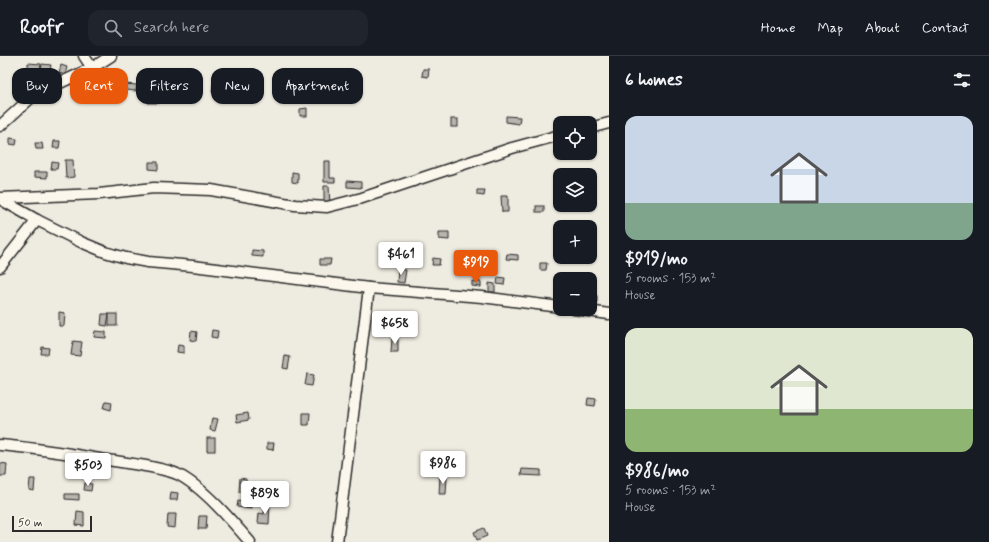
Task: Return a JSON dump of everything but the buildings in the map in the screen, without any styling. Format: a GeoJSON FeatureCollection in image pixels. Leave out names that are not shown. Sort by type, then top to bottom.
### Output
{"type":"FeatureCollection","features":[{"type":"Feature","properties":{"kind":"street"},"geometry":{"type":"LineString","coordinates":[[84,56],[92,68],[111,56]]}},
{"type":"Feature","properties":{"kind":"street"},"geometry":{"type":"LineString","coordinates":[[0,126],[34,95],[70,78]]}},
{"type":"Feature","properties":{"kind":"street"},"geometry":{"type":"LineString","coordinates":[[597,126],[609,123]]}},
{"type":"Feature","properties":{"kind":"street"},"geometry":{"type":"LineString","coordinates":[[0,198],[99,194],[154,188],[211,190],[295,205],[327,207],[362,198],[512,148],[553,137]]}},
{"type":"Feature","properties":{"kind":"street"},"geometry":{"type":"LineString","coordinates":[[0,198],[37,220],[93,247],[126,258],[148,262],[193,266],[370,288],[482,297],[553,306]]}},
{"type":"Feature","properties":{"kind":"street"},"geometry":{"type":"LineString","coordinates":[[0,267],[37,220]]}},
{"type":"Feature","properties":{"kind":"street"},"geometry":{"type":"LineString","coordinates":[[337,542],[370,288]]}},
{"type":"Feature","properties":{"kind":"street"},"geometry":{"type":"LineString","coordinates":[[597,312],[609,314]]}},
{"type":"Feature","properties":{"kind":"street"},"geometry":{"type":"LineString","coordinates":[[0,445],[25,447],[149,467],[176,474],[195,486],[232,520],[250,542]]}}]}
